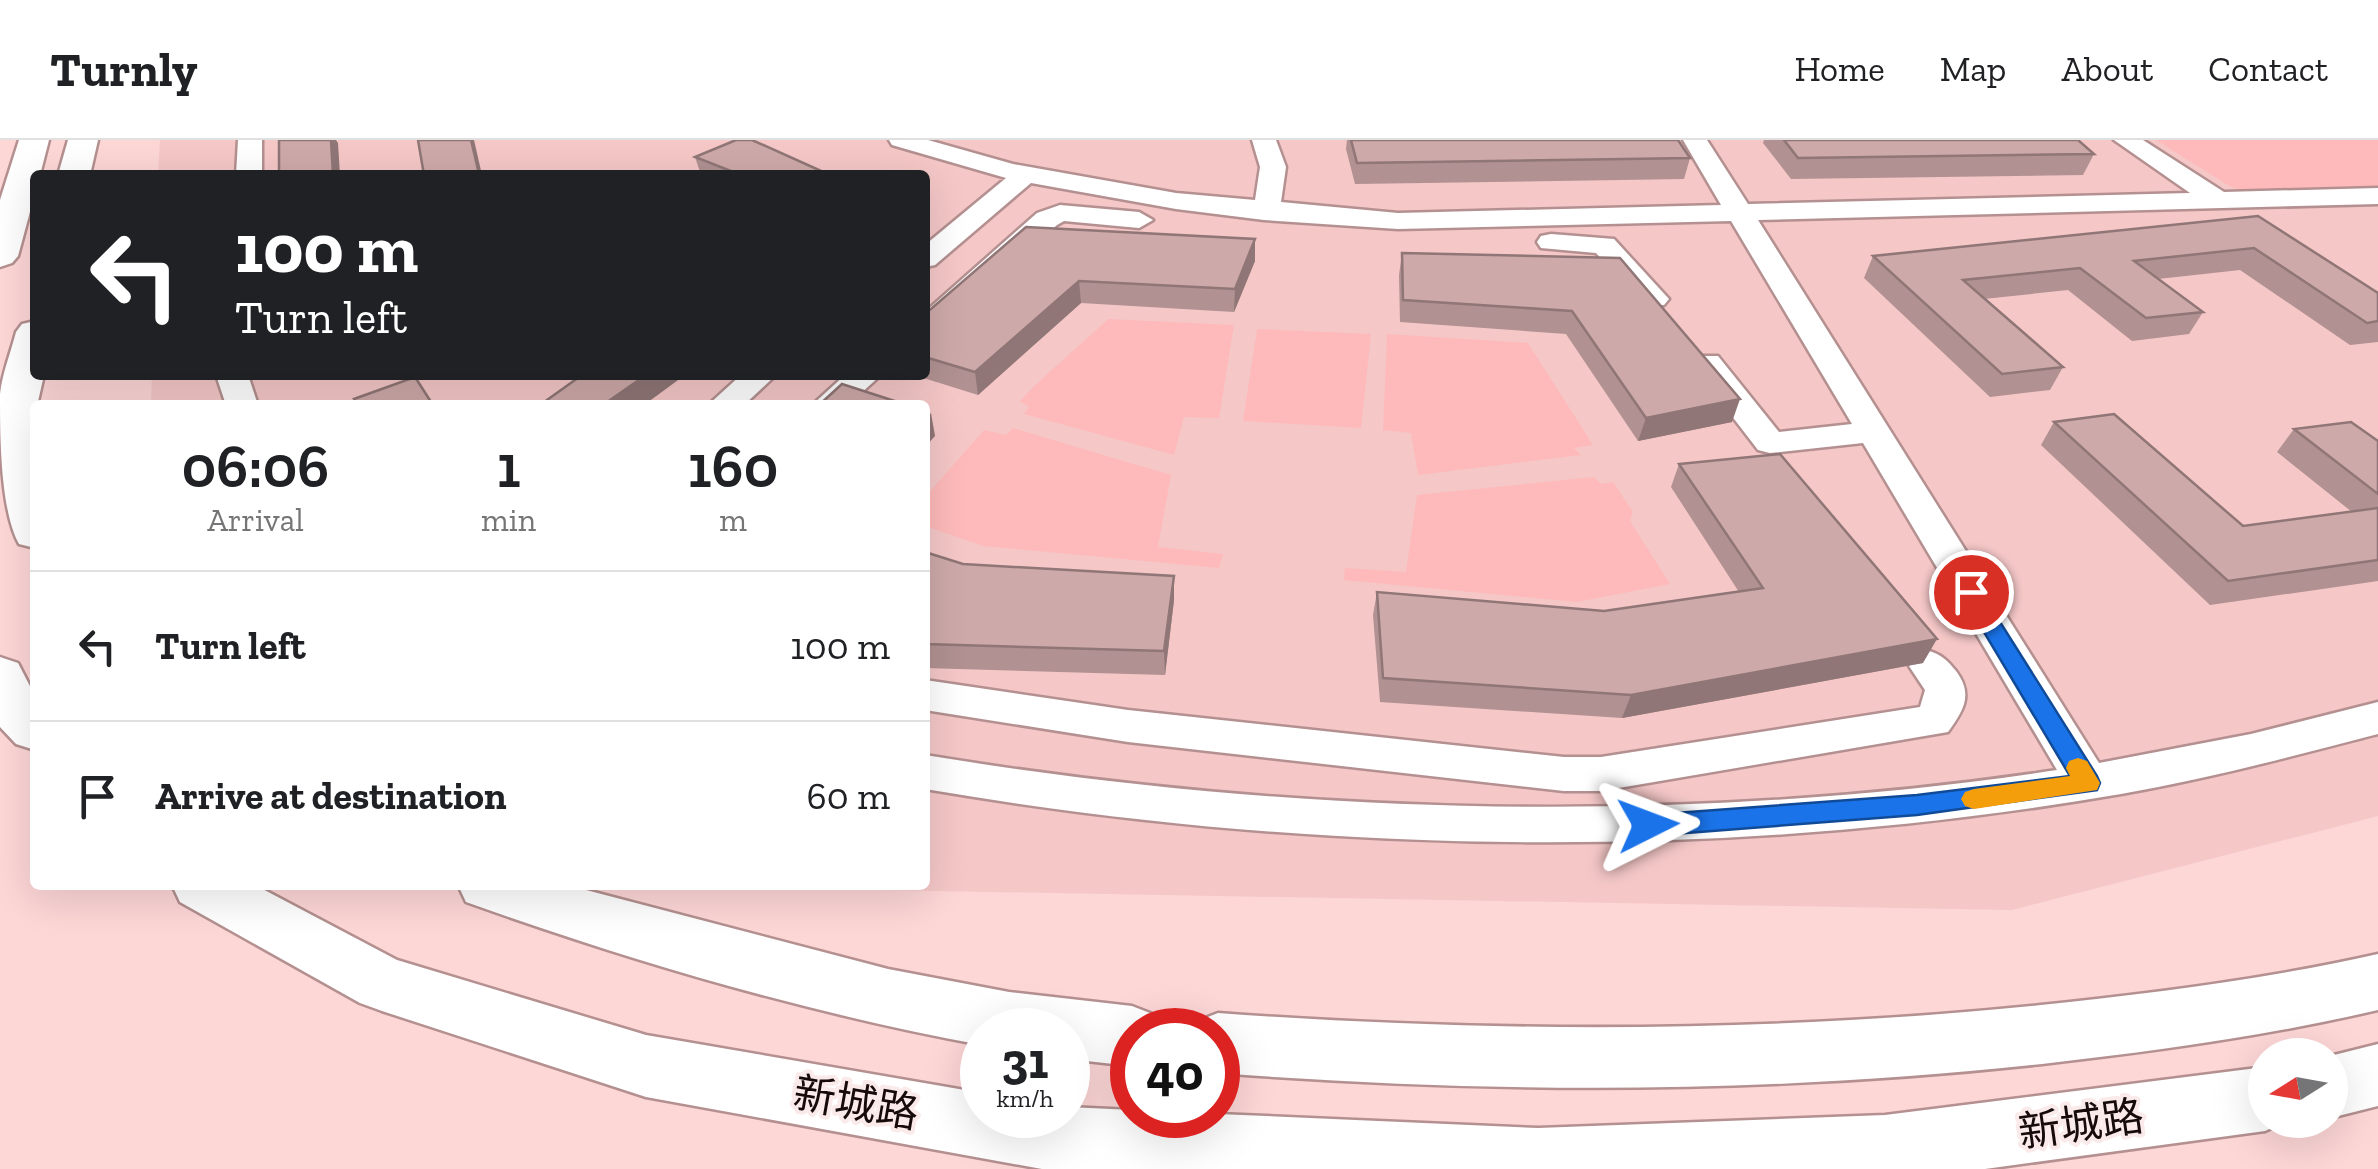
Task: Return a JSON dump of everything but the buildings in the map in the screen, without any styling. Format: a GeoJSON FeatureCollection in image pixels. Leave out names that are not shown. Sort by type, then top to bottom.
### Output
{"type":"FeatureCollection","features":[{"type":"Feature","properties":{"kind":"main road"},"geometry":{"type":"LineString","coordinates":[[0,256],[34,140]]}},
{"type":"Feature","properties":{"kind":"main road"},"geometry":{"type":"LineString","coordinates":[[75,170],[82,140]]}},
{"type":"Feature","properties":{"kind":"main road"},"geometry":{"type":"LineString","coordinates":[[30,353],[14,419],[30,506]]}},
{"type":"Feature","properties":{"kind":"main road"},"geometry":{"type":"LineString","coordinates":[[0,676],[17,712],[30,725]]}},
{"type":"Feature","properties":{"kind":"main road","name":"新城路"},"geometry":{"type":"LineString","coordinates":[[210,890],[382,983],[646,1066],[1066,1140],[1538,1162],[1885,1150],[2248,1101]]}},
{"type":"Feature","properties":{"kind":"main road"},"geometry":{"type":"LineString","coordinates":[[503,890],[744,963],[856,991],[980,1018],[1110,1033]]}},
{"type":"Feature","properties":{"kind":"main road"},"geometry":{"type":"LineString","coordinates":[[1240,1045],[1420,1055],[1708,1060],[1973,1043],[2224,1012],[2378,982]]}},
{"type":"Feature","properties":{"kind":"main road"},"geometry":{"type":"LineString","coordinates":[[2348,1082],[2378,1075]]}},
{"type":"Feature","properties":{"kind":"street"},"geometry":{"type":"LineString","coordinates":[[249,170],[250,140]]}},
{"type":"Feature","properties":{"kind":"street"},"geometry":{"type":"LineString","coordinates":[[901,140],[1018,173],[1176,201],[1264,212],[1425,222],[2378,196]]}},
{"type":"Feature","properties":{"kind":"street"},"geometry":{"type":"LineString","coordinates":[[1264,140],[1272,156],[1274,181],[1264,212]]}},
{"type":"Feature","properties":{"kind":"street"},"geometry":{"type":"LineString","coordinates":[[1695,140],[2088,783]]}},
{"type":"Feature","properties":{"kind":"street"},"geometry":{"type":"LineString","coordinates":[[2126,140],[2220,201]]}},
{"type":"Feature","properties":{"kind":"street"},"geometry":{"type":"LineString","coordinates":[[930,236],[1018,173]]}},
{"type":"Feature","properties":{"kind":"street"},"geometry":{"type":"LineString","coordinates":[[930,254],[1018,173]]}},
{"type":"Feature","properties":{"kind":"street"},"geometry":{"type":"LineString","coordinates":[[930,324],[1047,220],[1060,213],[1326,239],[1604,245],[1614,252],[1770,443],[1873,432]]}},
{"type":"Feature","properties":{"kind":"street"},"geometry":{"type":"LineString","coordinates":[[730,400],[754,380]]}},
{"type":"Feature","properties":{"kind":"street"},"geometry":{"type":"LineString","coordinates":[[757,400],[781,380]]}},
{"type":"Feature","properties":{"kind":"street"},"geometry":{"type":"LineString","coordinates":[[834,400],[858,380]]}},
{"type":"Feature","properties":{"kind":"street"},"geometry":{"type":"LineString","coordinates":[[930,696],[982,707],[1128,726],[1564,774],[1601,774],[1933,721],[1944,705],[1946,688],[1929,666]]}},
{"type":"Feature","properties":{"kind":"street"},"geometry":{"type":"LineString","coordinates":[[930,773],[1031,791],[1167,806],[1551,826],[1783,818],[2088,783],[2222,759],[2378,718]]}},
{"type":"Feature","properties":{"kind":"shaded area"},"geometry":{"type":"Polygon","coordinates":[[[160,140],[2378,140],[2378,816],[2012,910],[883,890],[930,890],[930,400],[151,400],[152,380],[930,380],[930,170],[158,170],[160,140]]]}},
{"type":"Feature","properties":{"kind":"shaded area"},"geometry":{"type":"Polygon","coordinates":[[[2156,140],[2378,140],[2378,187],[2249,192],[2231,187],[2156,140]]]}},
{"type":"Feature","properties":{"kind":"shaded area"},"geometry":{"type":"Polygon","coordinates":[[[1108,319],[1234,325],[1219,418],[1184,417],[1174,455],[1024,414],[1029,407],[1020,401],[1108,319]]]}},
{"type":"Feature","properties":{"kind":"shaded area"},"geometry":{"type":"Polygon","coordinates":[[[1257,329],[1371,334],[1361,428],[1243,421],[1257,329]]]}},
{"type":"Feature","properties":{"kind":"shaded area"},"geometry":{"type":"Polygon","coordinates":[[[1387,334],[1528,343],[1593,445],[1574,448],[1581,455],[1418,475],[1411,433],[1383,430],[1387,334]]]}},
{"type":"Feature","properties":{"kind":"shaded area"},"geometry":{"type":"Polygon","coordinates":[[[1013,428],[1171,475],[1158,547],[1223,554],[1219,568],[983,546],[930,528],[930,491],[984,430],[1006,435],[1013,428]]]}},
{"type":"Feature","properties":{"kind":"shaded area"},"geometry":{"type":"Polygon","coordinates":[[[1594,477],[1601,484],[1613,482],[1633,512],[1630,521],[1670,584],[1577,602],[1344,580],[1345,568],[1406,572],[1417,495],[1594,477]]]}},
{"type":"Feature","properties":{"kind":"slow traffic"},"geometry":{"type":"LineString","coordinates":[[1974,799],[2088,783],[2078,768]]}},
{"type":"Feature","properties":{"kind":"route"},"geometry":{"type":"LineString","coordinates":[[1648,825],[1783,818],[2037,792],[2088,783],[1971,592]]}}]}
